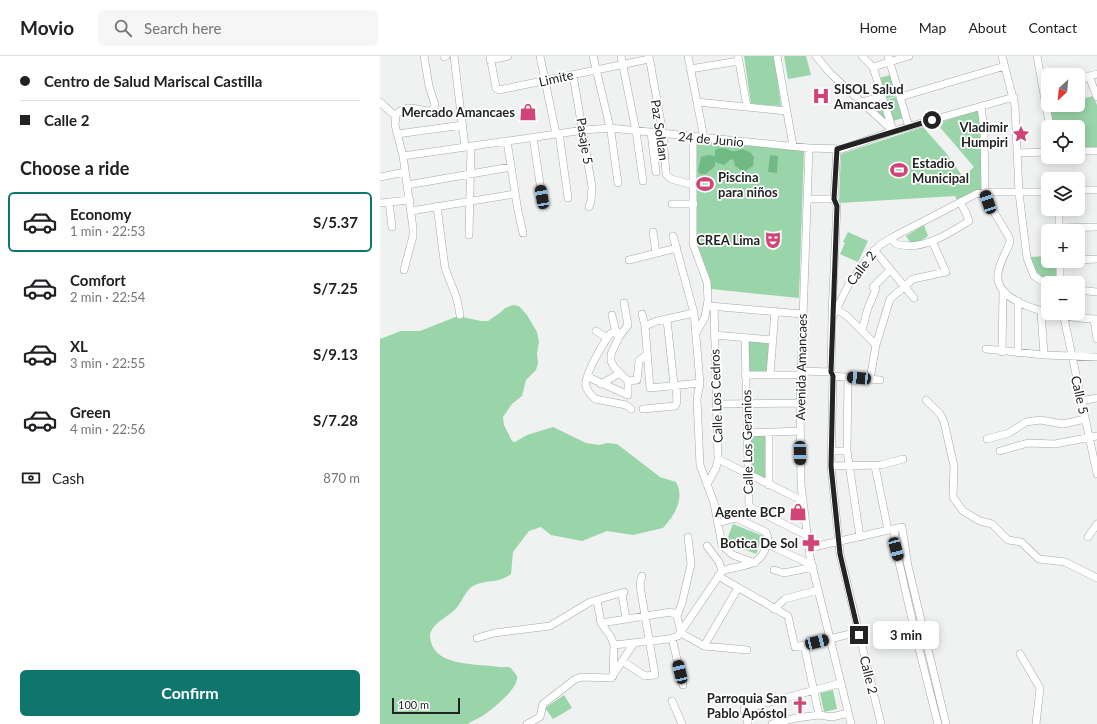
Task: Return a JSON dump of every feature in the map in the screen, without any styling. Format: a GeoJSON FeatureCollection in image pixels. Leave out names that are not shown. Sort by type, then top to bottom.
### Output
{"type":"FeatureCollection","features":[{"type":"Feature","properties":{"kind":"street"},"geometry":{"type":"LineString","coordinates":[[380,108],[391,112],[410,107],[428,111],[434,108],[435,102],[429,86],[424,56]]}},
{"type":"Feature","properties":{"kind":"street"},"geometry":{"type":"LineString","coordinates":[[454,56],[463,125],[468,147],[470,174],[468,235]]}},
{"type":"Feature","properties":{"kind":"street"},"geometry":{"type":"LineString","coordinates":[[490,58],[508,56]]}},
{"type":"Feature","properties":{"kind":"street"},"geometry":{"type":"LineString","coordinates":[[540,56],[558,134],[568,198]]}},
{"type":"Feature","properties":{"kind":"street"},"geometry":{"type":"LineString","coordinates":[[593,56],[610,128],[618,183]]}},
{"type":"Feature","properties":{"kind":"street"},"geometry":{"type":"LineString","coordinates":[[621,56],[636,131],[643,180]]}},
{"type":"Feature","properties":{"kind":"street"},"geometry":{"type":"LineString","coordinates":[[688,56],[704,138]]}},
{"type":"Feature","properties":{"kind":"street"},"geometry":{"type":"LineString","coordinates":[[777,56],[793,146]]}},
{"type":"Feature","properties":{"kind":"street"},"geometry":{"type":"LineString","coordinates":[[816,56],[830,73],[893,131]]}},
{"type":"Feature","properties":{"kind":"street"},"geometry":{"type":"LineString","coordinates":[[862,56],[873,67],[893,131]]}},
{"type":"Feature","properties":{"kind":"street"},"geometry":{"type":"LineString","coordinates":[[873,67],[889,59],[909,56]]}},
{"type":"Feature","properties":{"kind":"street"},"geometry":{"type":"LineString","coordinates":[[1002,56],[1014,97],[1019,193],[1028,265],[1034,276],[1041,280]]}},
{"type":"Feature","properties":{"kind":"street"},"geometry":{"type":"LineString","coordinates":[[1037,56],[1041,70]]}},
{"type":"Feature","properties":{"kind":"street","name":"Limite"},"geometry":{"type":"LineString","coordinates":[[490,58],[498,90],[649,58]]}},
{"type":"Feature","properties":{"kind":"street","name":"Paz Soldan"},"geometry":{"type":"LineString","coordinates":[[649,58],[663,134],[667,176],[694,185]]}},
{"type":"Feature","properties":{"kind":"street"},"geometry":{"type":"LineString","coordinates":[[690,69],[739,58],[747,107]]}},
{"type":"Feature","properties":{"kind":"street"},"geometry":{"type":"LineString","coordinates":[[889,59],[909,127]]}},
{"type":"Feature","properties":{"kind":"street"},"geometry":{"type":"LineString","coordinates":[[900,97],[1004,66]]}},
{"type":"Feature","properties":{"kind":"street"},"geometry":{"type":"LineString","coordinates":[[1085,77],[1097,74]]}},
{"type":"Feature","properties":{"kind":"street","name":"Pasaje 5"},"geometry":{"type":"LineString","coordinates":[[573,75],[584,130],[593,193],[589,207]]}},
{"type":"Feature","properties":{"kind":"street"},"geometry":{"type":"LineString","coordinates":[[1089,76],[1097,96]]}},
{"type":"Feature","properties":{"kind":"street"},"geometry":{"type":"LineString","coordinates":[[862,102],[882,96]]}},
{"type":"Feature","properties":{"kind":"street","name":"24 de Junio"},"geometry":{"type":"LineString","coordinates":[[403,156],[584,130],[610,128],[809,148],[837,149],[893,131],[1014,97]]}},
{"type":"Feature","properties":{"kind":"street"},"geometry":{"type":"LineString","coordinates":[[380,102],[391,112],[391,120],[395,125],[403,156],[410,200],[413,236],[404,270]]}},
{"type":"Feature","properties":{"kind":"street"},"geometry":{"type":"LineString","coordinates":[[697,102],[786,111]]}},
{"type":"Feature","properties":{"kind":"street"},"geometry":{"type":"LineString","coordinates":[[981,106],[984,131],[985,192],[988,202],[1010,237],[1010,242],[998,275],[1003,292],[1002,352]]}},
{"type":"Feature","properties":{"kind":"street"},"geometry":{"type":"LineString","coordinates":[[397,134],[463,125]]}},
{"type":"Feature","properties":{"kind":"street"},"geometry":{"type":"LineString","coordinates":[[651,133],[656,172]]}},
{"type":"Feature","properties":{"kind":"street"},"geometry":{"type":"LineString","coordinates":[[533,137],[542,197]]}},
{"type":"Feature","properties":{"kind":"street","name":"Calle Los Cedros"},"geometry":{"type":"LineString","coordinates":[[693,137],[694,249],[707,282],[711,306],[714,335],[717,404],[718,459],[716,468],[707,484]]}},
{"type":"Feature","properties":{"kind":"street"},"geometry":{"type":"LineString","coordinates":[[508,141],[515,194],[523,233]]}},
{"type":"Feature","properties":{"kind":"street","name":"Avenida Amancaes"},"geometry":{"type":"LineString","coordinates":[[809,148],[800,403],[802,501],[806,535],[812,566],[851,724]]}},
{"type":"Feature","properties":{"kind":"street"},"geometry":{"type":"LineString","coordinates":[[832,318],[837,206],[834,199],[837,149]]}},
{"type":"Feature","properties":{"kind":"street"},"geometry":{"type":"LineString","coordinates":[[1085,152],[1097,151]]}},
{"type":"Feature","properties":{"kind":"street"},"geometry":{"type":"LineString","coordinates":[[1018,153],[1041,152]]}},
{"type":"Feature","properties":{"kind":"street"},"geometry":{"type":"LineString","coordinates":[[407,185],[511,167]]}},
{"type":"Feature","properties":{"kind":"street"},"geometry":{"type":"LineString","coordinates":[[380,177],[405,172]]}},
{"type":"Feature","properties":{"kind":"street"},"geometry":{"type":"LineString","coordinates":[[1085,190],[1097,190]]}},
{"type":"Feature","properties":{"kind":"street","name":"Calle 2"},"geometry":{"type":"LineString","coordinates":[[881,724],[840,554],[831,466],[832,318],[853,277],[874,250],[891,238],[976,194],[985,192],[1041,192]]}},
{"type":"Feature","properties":{"kind":"street"},"geometry":{"type":"LineString","coordinates":[[411,211],[515,194]]}},
{"type":"Feature","properties":{"kind":"street"},"geometry":{"type":"LineString","coordinates":[[807,199],[834,199]]}},
{"type":"Feature","properties":{"kind":"street"},"geometry":{"type":"LineString","coordinates":[[380,203],[410,200]]}},
{"type":"Feature","properties":{"kind":"street"},"geometry":{"type":"LineString","coordinates":[[389,202],[392,227]]}},
{"type":"Feature","properties":{"kind":"street"},"geometry":{"type":"LineString","coordinates":[[891,238],[896,244],[899,245],[916,246],[932,241],[953,231],[969,221],[960,202]]}},
{"type":"Feature","properties":{"kind":"street"},"geometry":{"type":"LineString","coordinates":[[672,204],[694,204]]}},
{"type":"Feature","properties":{"kind":"street"},"geometry":{"type":"LineString","coordinates":[[437,206],[445,268],[457,299],[460,315]]}},
{"type":"Feature","properties":{"kind":"street"},"geometry":{"type":"LineString","coordinates":[[1085,228],[1097,227]]}},
{"type":"Feature","properties":{"kind":"street"},"geometry":{"type":"LineString","coordinates":[[653,232],[656,253]]}},
{"type":"Feature","properties":{"kind":"street"},"geometry":{"type":"LineString","coordinates":[[673,236],[695,316],[700,383],[697,399],[700,465],[714,503],[720,541],[724,548],[733,555],[755,563]]}},
{"type":"Feature","properties":{"kind":"street"},"geometry":{"type":"LineString","coordinates":[[870,379],[876,345],[885,319],[887,304],[890,298],[913,279],[946,272],[932,241]]}},
{"type":"Feature","properties":{"kind":"street"},"geometry":{"type":"LineString","coordinates":[[629,260],[676,248]]}},
{"type":"Feature","properties":{"kind":"street"},"geometry":{"type":"LineString","coordinates":[[874,250],[903,287],[914,298]]}},
{"type":"Feature","properties":{"kind":"street"},"geometry":{"type":"LineString","coordinates":[[1085,260],[1097,259]]}},
{"type":"Feature","properties":{"kind":"street"},"geometry":{"type":"LineString","coordinates":[[862,330],[874,288],[890,270]]}},
{"type":"Feature","properties":{"kind":"street"},"geometry":{"type":"LineString","coordinates":[[1085,291],[1097,292]]}},
{"type":"Feature","properties":{"kind":"street"},"geometry":{"type":"LineString","coordinates":[[1003,292],[1018,301],[1041,311]]}},
{"type":"Feature","properties":{"kind":"street"},"geometry":{"type":"LineString","coordinates":[[1018,301],[1018,353]]}},
{"type":"Feature","properties":{"kind":"street"},"geometry":{"type":"LineString","coordinates":[[588,377],[628,396],[628,381],[612,363],[611,357],[619,334],[628,323],[624,303]]}},
{"type":"Feature","properties":{"kind":"street"},"geometry":{"type":"LineString","coordinates":[[696,333],[711,306],[802,314]]}},
{"type":"Feature","properties":{"kind":"street"},"geometry":{"type":"LineString","coordinates":[[836,309],[862,330],[876,345]]}},
{"type":"Feature","properties":{"kind":"street"},"geometry":{"type":"LineString","coordinates":[[770,375],[775,311]]}},
{"type":"Feature","properties":{"kind":"street"},"geometry":{"type":"LineString","coordinates":[[642,314],[645,326],[650,388],[700,383]]}},
{"type":"Feature","properties":{"kind":"street"},"geometry":{"type":"LineString","coordinates":[[612,315],[619,334]]}},
{"type":"Feature","properties":{"kind":"street"},"geometry":{"type":"LineString","coordinates":[[645,326],[657,321],[695,316],[700,320],[705,317]]}},
{"type":"Feature","properties":{"kind":"street"},"geometry":{"type":"LineString","coordinates":[[1085,318],[1095,319],[1097,339]]}},
{"type":"Feature","properties":{"kind":"street"},"geometry":{"type":"LineString","coordinates":[[643,408],[675,406],[677,402],[667,320]]}},
{"type":"Feature","properties":{"kind":"street"},"geometry":{"type":"LineString","coordinates":[[1042,320],[1044,355]]}},
{"type":"Feature","properties":{"kind":"street","name":"Calle 5"},"geometry":{"type":"LineString","coordinates":[[1065,320],[1081,402],[1093,436],[1097,474]]}},
{"type":"Feature","properties":{"kind":"street"},"geometry":{"type":"LineString","coordinates":[[596,332],[607,338]]}},
{"type":"Feature","properties":{"kind":"street"},"geometry":{"type":"LineString","coordinates":[[619,334],[611,333],[607,338],[588,377],[586,388],[595,399],[626,405],[631,409]]}},
{"type":"Feature","properties":{"kind":"street"},"geometry":{"type":"LineString","coordinates":[[714,335],[772,340]]}},
{"type":"Feature","properties":{"kind":"street","name":"Calle Los Geranios"},"geometry":{"type":"LineString","coordinates":[[745,338],[750,507],[806,535]]}},
{"type":"Feature","properties":{"kind":"street"},"geometry":{"type":"LineString","coordinates":[[986,349],[1002,352],[1097,357]]}},
{"type":"Feature","properties":{"kind":"street"},"geometry":{"type":"LineString","coordinates":[[628,381],[637,380],[639,373],[639,361],[647,354]]}},
{"type":"Feature","properties":{"kind":"street"},"geometry":{"type":"LineString","coordinates":[[601,384],[620,373]]}},
{"type":"Feature","properties":{"kind":"street"},"geometry":{"type":"LineString","coordinates":[[745,375],[801,373],[832,374],[880,380]]}},
{"type":"Feature","properties":{"kind":"street"},"geometry":{"type":"LineString","coordinates":[[848,376],[847,451],[860,537]]}},
{"type":"Feature","properties":{"kind":"street"},"geometry":{"type":"LineString","coordinates":[[1081,402],[1097,398]]}},
{"type":"Feature","properties":{"kind":"street"},"geometry":{"type":"LineString","coordinates":[[926,400],[944,422],[954,466],[953,497],[963,510],[980,521],[992,524],[1008,540],[1021,542],[1040,559],[1065,562],[1097,578]]}},
{"type":"Feature","properties":{"kind":"street"},"geometry":{"type":"LineString","coordinates":[[717,404],[800,403]]}},
{"type":"Feature","properties":{"kind":"street"},"geometry":{"type":"LineString","coordinates":[[987,439],[1009,433],[1026,422],[1040,420],[1063,424],[1086,419]]}},
{"type":"Feature","properties":{"kind":"street"},"geometry":{"type":"LineString","coordinates":[[747,433],[800,431]]}},
{"type":"Feature","properties":{"kind":"street"},"geometry":{"type":"LineString","coordinates":[[769,432],[769,485]]}},
{"type":"Feature","properties":{"kind":"street"},"geometry":{"type":"LineString","coordinates":[[1000,451],[1028,443],[1055,444],[1093,436]]}},
{"type":"Feature","properties":{"kind":"street"},"geometry":{"type":"LineString","coordinates":[[832,451],[847,451]]}},
{"type":"Feature","properties":{"kind":"street"},"geometry":{"type":"LineString","coordinates":[[718,459],[802,501]]}},
{"type":"Feature","properties":{"kind":"street"},"geometry":{"type":"LineString","coordinates":[[831,466],[875,466],[903,459]]}},
{"type":"Feature","properties":{"kind":"street"},"geometry":{"type":"LineString","coordinates":[[875,466],[938,724]]}},
{"type":"Feature","properties":{"kind":"street"},"geometry":{"type":"LineString","coordinates":[[718,523],[732,518],[738,518],[766,532],[767,544],[760,558],[755,563],[720,573]]}},
{"type":"Feature","properties":{"kind":"street"},"geometry":{"type":"LineString","coordinates":[[1088,537],[1097,524]]}},
{"type":"Feature","properties":{"kind":"street"},"geometry":{"type":"LineString","coordinates":[[809,548],[902,527],[908,566],[946,724]]}},
{"type":"Feature","properties":{"kind":"street"},"geometry":{"type":"LineString","coordinates":[[688,537],[691,564],[682,603],[677,616],[682,632],[704,646],[747,650]]}},
{"type":"Feature","properties":{"kind":"street"},"geometry":{"type":"LineString","coordinates":[[767,544],[812,566]]}},
{"type":"Feature","properties":{"kind":"street"},"geometry":{"type":"LineString","coordinates":[[614,645],[672,638],[682,632],[720,573],[719,562],[707,546]]}},
{"type":"Feature","properties":{"kind":"street"},"geometry":{"type":"LineString","coordinates":[[774,570],[784,573],[812,566]]}},
{"type":"Feature","properties":{"kind":"street"},"geometry":{"type":"LineString","coordinates":[[720,573],[738,588],[788,616],[795,647],[859,632]]}},
{"type":"Feature","properties":{"kind":"street"},"geometry":{"type":"LineString","coordinates":[[622,661],[645,676],[655,675],[640,588],[642,576]]}},
{"type":"Feature","properties":{"kind":"street"},"geometry":{"type":"LineString","coordinates":[[704,646],[738,588]]}},
{"type":"Feature","properties":{"kind":"street"},"geometry":{"type":"LineString","coordinates":[[774,609],[785,599],[818,590]]}},
{"type":"Feature","properties":{"kind":"street"},"geometry":{"type":"LineString","coordinates":[[477,638],[494,633],[550,626],[590,602],[623,593],[626,619]]}},
{"type":"Feature","properties":{"kind":"street"},"geometry":{"type":"LineString","coordinates":[[597,600],[601,623],[611,637],[614,645],[613,676]]}},
{"type":"Feature","properties":{"kind":"street"},"geometry":{"type":"LineString","coordinates":[[601,623],[671,612],[677,616]]}},
{"type":"Feature","properties":{"kind":"street"},"geometry":{"type":"LineString","coordinates":[[672,638],[683,685]]}},
{"type":"Feature","properties":{"kind":"street"},"geometry":{"type":"LineString","coordinates":[[527,724],[540,716],[543,704],[574,680],[581,677],[609,679],[613,676],[634,643]]}},
{"type":"Feature","properties":{"kind":"street"},"geometry":{"type":"LineString","coordinates":[[804,645],[819,716]]}},
{"type":"Feature","properties":{"kind":"street"},"geometry":{"type":"LineString","coordinates":[[1020,654],[1040,688],[1036,724]]}},
{"type":"Feature","properties":{"kind":"street"},"geometry":{"type":"LineString","coordinates":[[748,724],[744,709],[841,683]]}},
{"type":"Feature","properties":{"kind":"street"},"geometry":{"type":"LineString","coordinates":[[672,702],[682,724]]}},
{"type":"Feature","properties":{"kind":"street"},"geometry":{"type":"LineString","coordinates":[[772,724],[796,718],[819,716],[833,721],[848,713]]}},
{"type":"Feature","properties":{"kind":"shaded area"},"geometry":{"type":"Polygon","coordinates":[[[744,56],[774,56],[781,106],[751,104],[744,56]]]}},
{"type":"Feature","properties":{"kind":"shaded area"},"geometry":{"type":"Polygon","coordinates":[[[784,56],[806,56],[811,75],[788,79],[784,56]]]}},
{"type":"Feature","properties":{"kind":"shaded area"},"geometry":{"type":"Polygon","coordinates":[[[890,75],[896,96],[886,99],[880,78],[890,75]]]}},
{"type":"Feature","properties":{"kind":"shaded area"},"geometry":{"type":"Polygon","coordinates":[[[1093,96],[1097,105],[1097,147],[1085,148],[1085,120],[1051,120],[1050,112],[1085,112],[1085,98],[1093,96]]]}},
{"type":"Feature","properties":{"kind":"shaded area"},"geometry":{"type":"Polygon","coordinates":[[[896,97],[903,118],[893,121],[886,100],[896,97]]]}},
{"type":"Feature","properties":{"kind":"shaded area"},"geometry":{"type":"Polygon","coordinates":[[[880,100],[886,120],[868,104],[880,100]]]}},
{"type":"Feature","properties":{"kind":"shaded area","name":"Estadio Municipal"},"geometry":{"type":"Polygon","coordinates":[[[978,110],[981,131],[982,188],[957,200],[955,196],[839,203],[841,154],[923,127],[946,153],[963,177],[974,167],[938,125],[935,124],[978,110]]]}},
{"type":"Feature","properties":{"kind":"shaded area"},"geometry":{"type":"Polygon","coordinates":[[[695,140],[804,150],[799,298],[711,289],[696,248],[695,140]]]}},
{"type":"Feature","properties":{"kind":"shaded area"},"geometry":{"type":"Polygon","coordinates":[[[719,148],[732,151],[742,149],[750,152],[754,157],[753,166],[744,172],[735,166],[734,161],[731,159],[724,165],[715,162],[715,166],[706,174],[700,174],[698,171],[701,157],[708,155],[715,156],[715,150],[719,148]]]}},
{"type":"Feature","properties":{"kind":"shaded area"},"geometry":{"type":"Polygon","coordinates":[[[770,155],[778,156],[777,173],[768,172],[770,155]]]}},
{"type":"Feature","properties":{"kind":"shaded area"},"geometry":{"type":"Polygon","coordinates":[[[924,225],[928,236],[916,244],[910,242],[906,236],[924,225]]]}},
{"type":"Feature","properties":{"kind":"shaded area"},"geometry":{"type":"Polygon","coordinates":[[[848,232],[868,241],[858,262],[840,254],[845,243],[843,242],[848,232]]]}},
{"type":"Feature","properties":{"kind":"shaded area"},"geometry":{"type":"Polygon","coordinates":[[[1041,256],[1041,268],[1057,268],[1058,276],[1041,276],[1029,257],[1041,256]]]}},
{"type":"Feature","properties":{"kind":"shaded area"},"geometry":{"type":"Polygon","coordinates":[[[513,305],[519,306],[527,315],[537,332],[539,342],[537,353],[538,363],[536,370],[526,380],[522,396],[512,404],[503,417],[504,425],[512,441],[515,442],[527,435],[553,427],[586,443],[599,445],[607,443],[617,444],[660,477],[676,482],[679,488],[679,500],[675,512],[663,528],[633,535],[607,531],[582,541],[551,535],[541,527],[529,531],[513,552],[511,574],[502,579],[473,586],[468,590],[455,610],[435,625],[430,634],[432,645],[438,653],[446,658],[467,664],[511,668],[517,676],[517,681],[510,692],[488,712],[468,724],[380,724],[380,339],[401,331],[420,331],[458,316],[488,321],[505,308],[513,305]]]}},
{"type":"Feature","properties":{"kind":"shaded area"},"geometry":{"type":"Polygon","coordinates":[[[747,341],[770,342],[768,373],[747,373],[747,341]]]}},
{"type":"Feature","properties":{"kind":"shaded area"},"geometry":{"type":"Polygon","coordinates":[[[768,434],[767,481],[750,473],[749,435],[768,434]]]}},
{"type":"Feature","properties":{"kind":"shaded area"},"geometry":{"type":"Polygon","coordinates":[[[733,524],[763,536],[756,554],[726,542],[733,524]]]}},
{"type":"Feature","properties":{"kind":"shaded area"},"geometry":{"type":"Polygon","coordinates":[[[833,690],[837,709],[824,712],[820,693],[833,690]]]}},
{"type":"Feature","properties":{"kind":"shaded area"},"geometry":{"type":"Polygon","coordinates":[[[564,695],[572,708],[553,719],[545,708],[564,695]]]}},
{"type":"Feature","properties":{"kind":"place","name":"SISOL Salud Amancaes"},"geometry":{"type":"Point","coordinates":[821,96]}},
{"type":"Feature","properties":{"kind":"place","name":"Mercado Amancaes"},"geometry":{"type":"Point","coordinates":[528,112]}},
{"type":"Feature","properties":{"kind":"place","name":"Vladimir Humpiri"},"geometry":{"type":"Point","coordinates":[1021,134]}},
{"type":"Feature","properties":{"kind":"place","name":"Estadio Municipal"},"geometry":{"type":"Point","coordinates":[899,170]}},
{"type":"Feature","properties":{"kind":"place","name":"Piscina para niños"},"geometry":{"type":"Point","coordinates":[705,184]}},
{"type":"Feature","properties":{"kind":"place","name":"CREA Lima"},"geometry":{"type":"Point","coordinates":[773,240]}},
{"type":"Feature","properties":{"kind":"place","name":"Agente BCP"},"geometry":{"type":"Point","coordinates":[798,512]}},
{"type":"Feature","properties":{"kind":"place","name":"Botica De Sol"},"geometry":{"type":"Point","coordinates":[811,543]}},
{"type":"Feature","properties":{"kind":"place","name":"Parroquia San Pablo Apóstol"},"geometry":{"type":"Point","coordinates":[800,705]}},
{"type":"Feature","properties":{"kind":"route"},"geometry":{"type":"LineString","coordinates":[[859,635],[840,554],[831,466],[833,376],[831,372],[832,324],[837,206],[834,199],[837,149],[842,149],[893,131],[932,120]]}}]}
